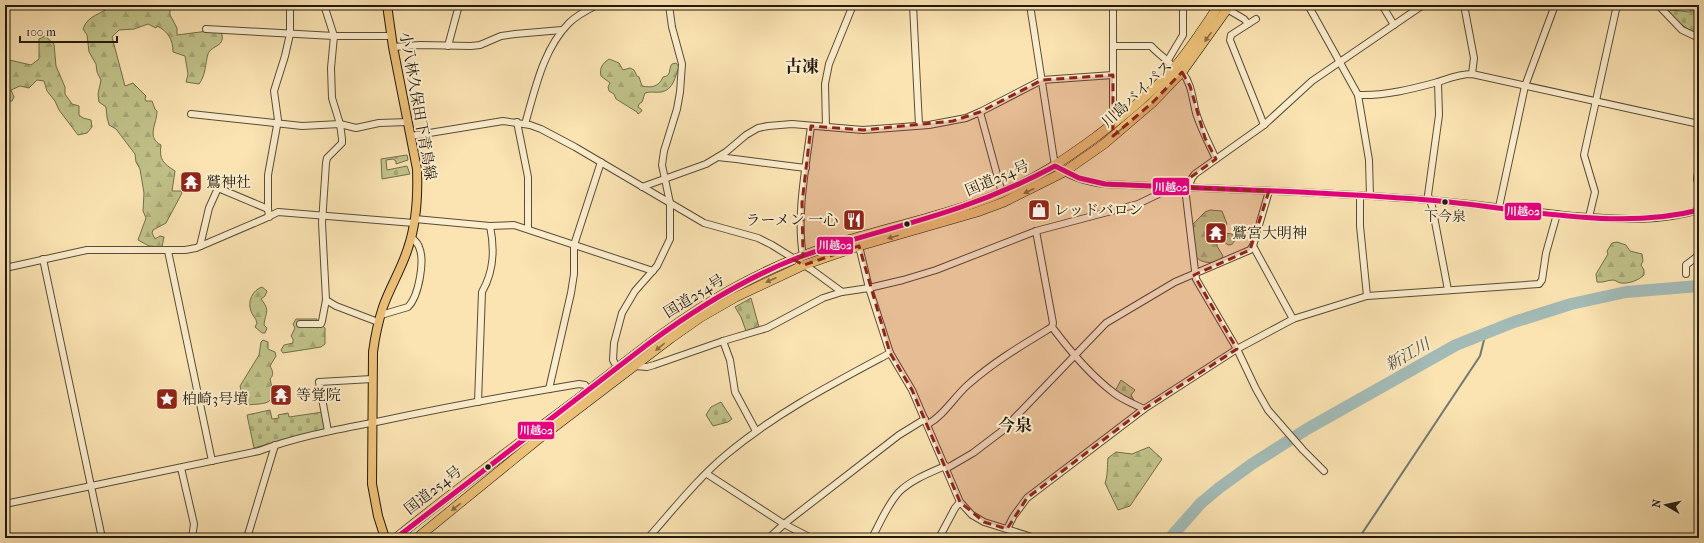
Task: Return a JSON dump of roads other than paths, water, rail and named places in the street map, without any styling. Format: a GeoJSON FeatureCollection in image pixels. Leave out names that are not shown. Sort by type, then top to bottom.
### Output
{"type":"FeatureCollection","features":[{"type":"Feature","properties":{"kind":"highway","name":"川島バイパス"},"geometry":{"type":"LineString","coordinates":[[1064,172],[1104,144],[1152,103],[1178,70],[1198,36],[1226,6]]}},
{"type":"Feature","properties":{"kind":"highway","name":"川島バイパス"},"geometry":{"type":"LineString","coordinates":[[1055,166],[1113,124],[1178,70]]}},
{"type":"Feature","properties":{"kind":"highway","name":"国道254号"},"geometry":{"type":"LineString","coordinates":[[396,538],[479,472],[618,369],[667,330],[696,310],[732,289],[847,240],[944,213],[1002,193],[1055,166]]}},
{"type":"Feature","properties":{"kind":"highway","name":"国道254号"},"geometry":{"type":"LineString","coordinates":[[417,538],[536,442],[671,338],[707,314],[758,286],[800,260],[859,246],[978,212],[1033,189],[1064,172]]}},
{"type":"Feature","properties":{"kind":"main road","name":"小八林久保田下青鳥線"},"geometry":{"type":"LineString","coordinates":[[385,538],[378,516],[372,484],[373,352],[379,318],[406,255],[412,237],[415,221],[417,169],[393,47],[387,5]]}},
{"type":"Feature","properties":{"kind":"street"},"geometry":{"type":"LineString","coordinates":[[269,217],[268,175],[277,124],[274,91],[290,34],[290,5]]}},
{"type":"Feature","properties":{"kind":"street"},"geometry":{"type":"LineString","coordinates":[[300,324],[321,324],[326,300],[322,216],[326,163],[327,158],[342,143],[340,124],[332,98],[331,68],[334,36],[324,5]]}},
{"type":"Feature","properties":{"kind":"street"},"geometry":{"type":"LineString","coordinates":[[448,46],[460,5]]}},
{"type":"Feature","properties":{"kind":"street"},"geometry":{"type":"LineString","coordinates":[[525,124],[546,60],[562,30],[577,16],[597,5]]}},
{"type":"Feature","properties":{"kind":"street"},"geometry":{"type":"LineString","coordinates":[[618,369],[613,360],[614,343],[622,313],[632,296],[653,271],[670,239],[670,203],[662,165],[664,151],[678,109],[682,70],[681,57],[672,27],[669,5]]}},
{"type":"Feature","properties":{"kind":"street"},"geometry":{"type":"LineString","coordinates":[[826,128],[825,84],[829,64],[853,5]]}},
{"type":"Feature","properties":{"kind":"street"},"geometry":{"type":"LineString","coordinates":[[912,5],[919,125]]}},
{"type":"Feature","properties":{"kind":"street"},"geometry":{"type":"LineString","coordinates":[[1030,5],[1055,166],[1064,172],[1093,182],[1430,200],[1589,217],[1645,220],[1665,218],[1699,210]]}},
{"type":"Feature","properties":{"kind":"street"},"geometry":{"type":"LineString","coordinates":[[1113,124],[1114,5]]}},
{"type":"Feature","properties":{"kind":"street"},"geometry":{"type":"LineString","coordinates":[[1168,60],[1183,35],[1183,5]]}},
{"type":"Feature","properties":{"kind":"street"},"geometry":{"type":"LineString","coordinates":[[1308,5],[1358,95],[1370,160],[1370,196]]}},
{"type":"Feature","properties":{"kind":"street"},"geometry":{"type":"LineString","coordinates":[[1382,5],[1394,24]]}},
{"type":"Feature","properties":{"kind":"street"},"geometry":{"type":"LineString","coordinates":[[1324,471],[1303,450],[1268,410],[1237,349],[1196,279],[1186,188],[1192,178],[1264,125],[1312,81],[1423,5]]}},
{"type":"Feature","properties":{"kind":"street"},"geometry":{"type":"LineString","coordinates":[[1464,5],[1474,58],[1472,74]]}},
{"type":"Feature","properties":{"kind":"street"},"geometry":{"type":"LineString","coordinates":[[1499,207],[1525,86],[1555,5]]}},
{"type":"Feature","properties":{"kind":"street"},"geometry":{"type":"LineString","coordinates":[[1589,217],[1594,192],[1584,155],[1617,5]]}},
{"type":"Feature","properties":{"kind":"street"},"geometry":{"type":"LineString","coordinates":[[1658,5],[1682,30],[1699,38]]}},
{"type":"Feature","properties":{"kind":"street"},"geometry":{"type":"LineString","coordinates":[[1226,6],[1244,19],[1248,24]]}},
{"type":"Feature","properties":{"kind":"street"},"geometry":{"type":"LineString","coordinates":[[1256,19],[1231,35],[1230,40],[1264,125]]}},
{"type":"Feature","properties":{"kind":"street"},"geometry":{"type":"LineString","coordinates":[[206,30],[334,36],[392,36]]}},
{"type":"Feature","properties":{"kind":"street"},"geometry":{"type":"LineString","coordinates":[[393,47],[480,45],[501,36],[562,30]]}},
{"type":"Feature","properties":{"kind":"street"},"geometry":{"type":"LineString","coordinates":[[1114,46],[1150,46],[1178,70],[1190,86],[1196,113],[1216,159]]}},
{"type":"Feature","properties":{"kind":"street"},"geometry":{"type":"LineString","coordinates":[[1358,95],[1377,95],[1438,82],[1457,75],[1472,74],[1699,124]]}},
{"type":"Feature","properties":{"kind":"street"},"geometry":{"type":"LineString","coordinates":[[642,186],[706,164],[758,128],[778,124],[863,130],[953,121],[980,112],[1042,80],[1113,75]]}},
{"type":"Feature","properties":{"kind":"street"},"geometry":{"type":"LineString","coordinates":[[1438,82],[1439,115],[1428,195],[1432,206],[1448,290]]}},
{"type":"Feature","properties":{"kind":"street"},"geometry":{"type":"LineString","coordinates":[[980,112],[1002,193]]}},
{"type":"Feature","properties":{"kind":"street"},"geometry":{"type":"LineString","coordinates":[[191,114],[277,124],[302,126],[340,124],[356,128],[379,123],[408,122]]}},
{"type":"Feature","properties":{"kind":"street"},"geometry":{"type":"LineString","coordinates":[[517,122],[528,177],[528,228]]}},
{"type":"Feature","properties":{"kind":"street"},"geometry":{"type":"LineString","coordinates":[[411,136],[490,123],[517,122],[541,129],[601,162],[696,219],[712,226],[758,238],[800,260],[842,292]]}},
{"type":"Feature","properties":{"kind":"street"},"geometry":{"type":"LineString","coordinates":[[800,260],[802,203],[811,126]]}},
{"type":"Feature","properties":{"kind":"street"},"geometry":{"type":"LineString","coordinates":[[718,157],[806,168]]}},
{"type":"Feature","properties":{"kind":"street"},"geometry":{"type":"LineString","coordinates":[[549,389],[571,292],[574,274],[572,260],[574,245],[601,162]]}},
{"type":"Feature","properties":{"kind":"street"},"geometry":{"type":"LineString","coordinates":[[1699,166],[1697,179],[1699,188]]}},
{"type":"Feature","properties":{"kind":"street"},"geometry":{"type":"LineString","coordinates":[[635,366],[647,367],[654,365],[723,341],[767,328],[823,298],[842,292],[870,288],[936,270],[1036,231],[1118,210],[1148,199],[1173,187]]}},
{"type":"Feature","properties":{"kind":"street"},"geometry":{"type":"LineString","coordinates":[[200,246],[209,208],[218,188],[268,209]]}},
{"type":"Feature","properties":{"kind":"street"},"geometry":{"type":"LineString","coordinates":[[872,538],[890,503],[899,492],[914,480],[945,466],[950,467],[973,453],[1002,431],[1100,327],[1166,286],[1242,255],[1253,246],[1269,191]]}},
{"type":"Feature","properties":{"kind":"street"},"geometry":{"type":"LineString","coordinates":[[1360,196],[1360,226],[1367,296]]}},
{"type":"Feature","properties":{"kind":"street"},"geometry":{"type":"LineString","coordinates":[[5,268],[75,252],[96,249],[185,250],[200,246],[278,212],[490,226],[502,224],[514,225],[528,228],[653,271]]}},
{"type":"Feature","properties":{"kind":"street"},"geometry":{"type":"LineString","coordinates":[[1007,529],[1013,517],[1027,498],[1144,410],[1237,349],[1293,319],[1367,296],[1539,284],[1542,280],[1546,253],[1557,214]]}},
{"type":"Feature","properties":{"kind":"street"},"geometry":{"type":"LineString","coordinates":[[478,402],[482,292],[490,279],[494,245],[490,226]]}},
{"type":"Feature","properties":{"kind":"street"},"geometry":{"type":"LineString","coordinates":[[1036,231],[1053,323],[1052,327],[1074,356],[1114,393],[1144,410]]}},
{"type":"Feature","properties":{"kind":"street"},"geometry":{"type":"LineString","coordinates":[[326,300],[336,306],[379,318],[408,307],[415,295],[422,255],[419,246],[412,237]]}},
{"type":"Feature","properties":{"kind":"street"},"geometry":{"type":"LineString","coordinates":[[859,246],[890,353],[903,372],[960,502],[972,515],[984,522],[1035,538]]}},
{"type":"Feature","properties":{"kind":"street"},"geometry":{"type":"LineString","coordinates":[[1253,246],[1293,319]]}},
{"type":"Feature","properties":{"kind":"street"},"geometry":{"type":"LineString","coordinates":[[168,251],[212,461]]}},
{"type":"Feature","properties":{"kind":"street"},"geometry":{"type":"LineString","coordinates":[[1686,274],[1686,265],[1699,255]]}},
{"type":"Feature","properties":{"kind":"street"},"geometry":{"type":"LineString","coordinates":[[44,259],[102,538]]}},
{"type":"Feature","properties":{"kind":"street"},"geometry":{"type":"LineString","coordinates":[[769,538],[784,524],[899,435],[926,422],[942,412],[969,383],[1016,349],[1052,327]]}},
{"type":"Feature","properties":{"kind":"street"},"geometry":{"type":"LineString","coordinates":[[723,341],[730,360],[735,392],[756,431]]}},
{"type":"Feature","properties":{"kind":"street"},"geometry":{"type":"LineString","coordinates":[[648,538],[726,454],[756,431],[801,402],[890,353]]}},
{"type":"Feature","properties":{"kind":"street"},"geometry":{"type":"LineString","coordinates":[[328,431],[319,382],[372,379]]}},
{"type":"Feature","properties":{"kind":"street"},"geometry":{"type":"LineString","coordinates":[[5,504],[259,451],[275,445],[328,431],[579,384],[585,385],[589,390]]}},
{"type":"Feature","properties":{"kind":"street"},"geometry":{"type":"LineString","coordinates":[[247,538],[275,445]]}},
{"type":"Feature","properties":{"kind":"street"},"geometry":{"type":"LineString","coordinates":[[181,468],[194,524],[192,538]]}},
{"type":"Feature","properties":{"kind":"street"},"geometry":{"type":"LineString","coordinates":[[706,474],[784,524],[811,538]]}},
{"type":"Feature","properties":{"kind":"street"},"geometry":{"type":"LineString","coordinates":[[939,538],[955,508],[960,502]]}},
{"type":"Feature","properties":{"kind":"waterway","name":"新江川"},"geometry":{"type":"LineString","coordinates":[[1170,538],[1201,503],[1252,464],[1307,429],[1456,345],[1514,322],[1571,304],[1626,292],[1699,286]]}},
{"type":"Feature","properties":{"kind":"waterway"},"geometry":{"type":"LineString","coordinates":[[1359,538],[1480,356],[1486,332]]}},
{"type":"Feature","properties":{"kind":"place","name":"鷲神社"},"geometry":{"type":"Point","coordinates":[191,182]}},
{"type":"Feature","properties":{"kind":"place","name":"下今泉"},"geometry":{"type":"Point","coordinates":[1445,202]}},
{"type":"Feature","properties":{"kind":"place","name":"レッドバロン"},"geometry":{"type":"Point","coordinates":[1039,210]}},
{"type":"Feature","properties":{"kind":"place","name":"ラーメン 一心"},"geometry":{"type":"Point","coordinates":[854,220]}},
{"type":"Feature","properties":{"kind":"place","name":"鷲宮大明神"},"geometry":{"type":"Point","coordinates":[1216,233]}},
{"type":"Feature","properties":{"kind":"place","name":"等覚院"},"geometry":{"type":"Point","coordinates":[281,395]}},
{"type":"Feature","properties":{"kind":"place","name":"柏崎3号墳"},"geometry":{"type":"Point","coordinates":[167,399]}},
{"type":"Feature","properties":{"kind":"district","name":"古凍"},"geometry":{"type":"Point","coordinates":[802,66]}},
{"type":"Feature","properties":{"kind":"district","name":"今泉"},"geometry":{"type":"Point","coordinates":[1015,425]}}]}
